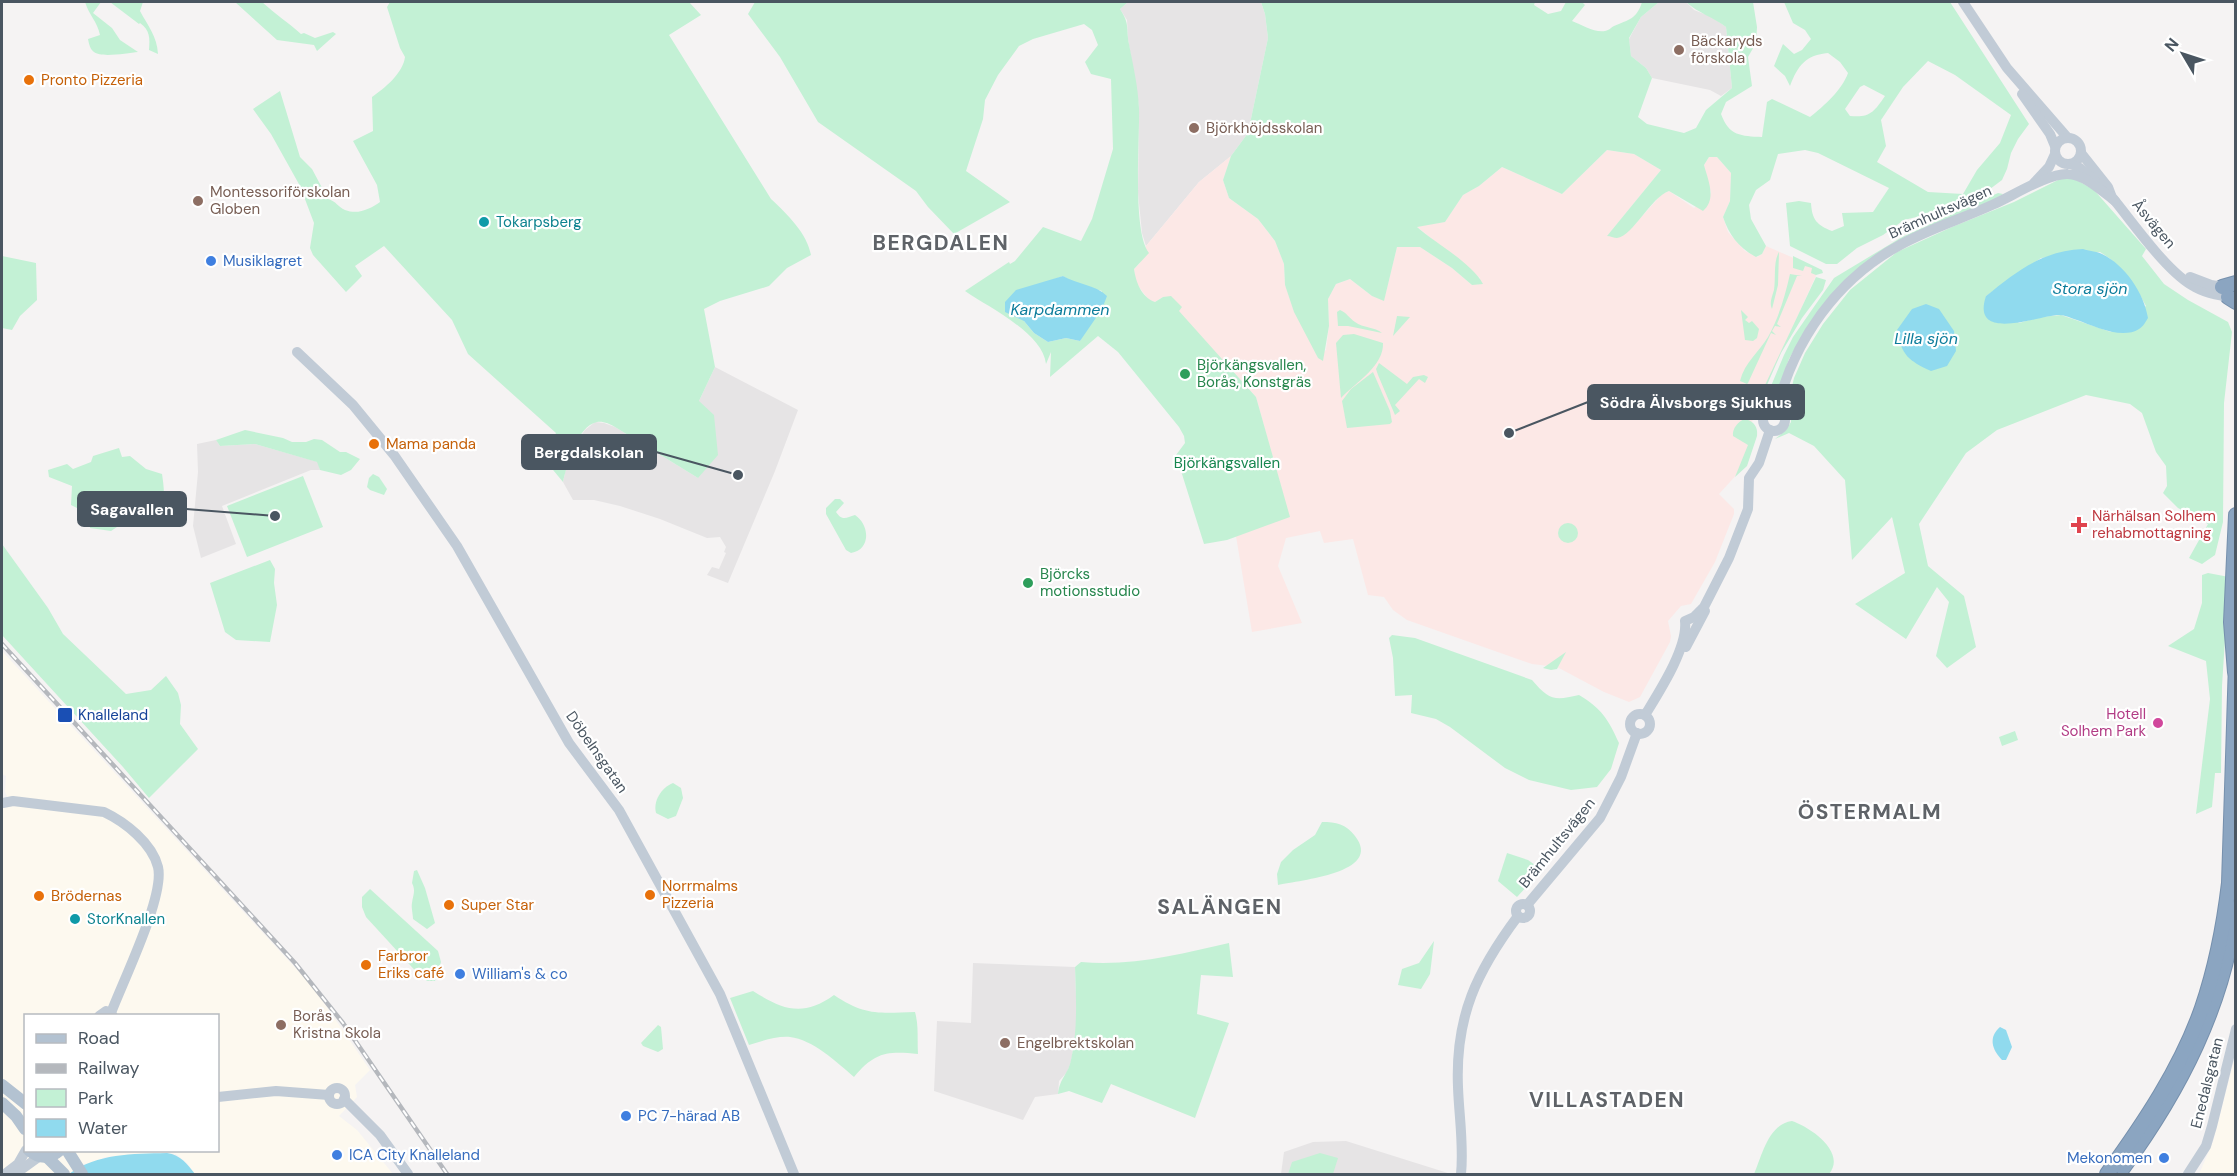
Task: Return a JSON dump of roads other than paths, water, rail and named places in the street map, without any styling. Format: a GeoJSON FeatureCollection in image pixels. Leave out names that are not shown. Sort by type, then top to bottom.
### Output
{"type":"FeatureCollection","features":[{"type":"Feature","properties":{"kind":"highway"},"geometry":{"type":"LineString","coordinates":[[2231,295],[2235,283]]}},
{"type":"Feature","properties":{"kind":"highway"},"geometry":{"type":"LineString","coordinates":[[2107,1174],[2173,1072],[2201,1010],[2225,915],[2229,883],[2235,669],[2231,622],[2235,515]]}},
{"type":"Feature","properties":{"kind":"highway"},"geometry":{"type":"LineString","coordinates":[[2118,1174],[2157,1118],[2196,1049],[2219,987],[2235,908]]}},
{"type":"Feature","properties":{"kind":"main road"},"geometry":{"type":"LineString","coordinates":[[2,1085],[24,1102]]}},
{"type":"Feature","properties":{"kind":"main road"},"geometry":{"type":"LineString","coordinates":[[2,1103],[24,1127]]}},
{"type":"Feature","properties":{"kind":"main road"},"geometry":{"type":"LineString","coordinates":[[36,1154],[62,1172]]}},
{"type":"Feature","properties":{"kind":"main road"},"geometry":{"type":"LineString","coordinates":[[69,1155],[82,1174]]}},
{"type":"Feature","properties":{"kind":"street"},"geometry":{"type":"LineString","coordinates":[[1964,2],[2007,68],[2067,137],[2078,142],[2081,153],[2078,160],[2068,164],[2059,160],[2050,134],[2011,78],[2007,68]]}},
{"type":"Feature","properties":{"kind":"street"},"geometry":{"type":"LineString","coordinates":[[2055,150],[2059,141],[2067,137]]}},
{"type":"Feature","properties":{"kind":"street","name":"Brämhultsvägen"},"geometry":{"type":"LineString","coordinates":[[2033,183],[2049,167],[2055,150]]}},
{"type":"Feature","properties":{"kind":"street","name":"Åsvägen"},"geometry":{"type":"LineString","coordinates":[[2081,153],[2108,187],[2113,198]]}},
{"type":"Feature","properties":{"kind":"street","name":"Brämhultsvägen"},"geometry":{"type":"LineString","coordinates":[[2021,191],[2068,164]]}},
{"type":"Feature","properties":{"kind":"street","name":"Åsvägen"},"geometry":{"type":"LineString","coordinates":[[2068,164],[2080,168],[2113,198],[2146,240],[2193,286],[2204,291],[2231,295]]}},
{"type":"Feature","properties":{"kind":"street","name":"Brämhultsvägen"},"geometry":{"type":"LineString","coordinates":[[1461,1174],[1463,1157],[1458,1069],[1462,1027],[1471,994],[1485,964],[1518,916],[1516,910],[1518,907],[1522,904],[1527,905],[1600,818],[1621,777],[1637,733],[1645,732],[1649,728],[1650,720],[1645,715],[1670,669],[1677,664],[1710,603],[1710,597],[1741,532],[1748,509],[1749,478],[1759,463],[1770,430],[1778,430],[1784,424],[1785,416],[1777,409],[1794,360],[1808,333],[1833,299],[1867,266],[1899,245],[2021,191],[2056,176],[2069,174],[2088,182],[2113,198]]}},
{"type":"Feature","properties":{"kind":"street","name":"Döbelnsgatan"},"geometry":{"type":"LineString","coordinates":[[297,352],[353,405],[394,455],[457,546],[569,743],[619,810],[720,994],[794,1174]]}},
{"type":"Feature","properties":{"kind":"street"},"geometry":{"type":"LineString","coordinates":[[3,803],[14,801],[104,812],[115,817],[133,832],[152,853],[158,867],[158,891],[112,1014]]}},
{"type":"Feature","properties":{"kind":"street","name":"Enedalsgatan"},"geometry":{"type":"LineString","coordinates":[[2188,1174],[2206,1146],[2235,1029]]}},
{"type":"Feature","properties":{"kind":"street"},"geometry":{"type":"LineString","coordinates":[[219,1097],[276,1091],[329,1095],[330,1100],[334,1103],[340,1103],[344,1099],[380,1135],[408,1174]]}},
{"type":"Feature","properties":{"kind":"street"},"geometry":{"type":"LineString","coordinates":[[5,1174],[36,1154]]}},
{"type":"Feature","properties":{"kind":"street"},"geometry":{"type":"LineString","coordinates":[[15,1174],[36,1154]]}},
{"type":"Feature","properties":{"kind":"water","name":"Stora sjön"},"geometry":{"type":"Polygon","coordinates":[[[2083,249],[2100,253],[2126,272],[2138,290],[2146,309],[2148,318],[2140,328],[2132,332],[2116,333],[2059,315],[2009,324],[1997,323],[1988,319],[1984,311],[1986,296],[2008,278],[2042,258],[2083,249]]]}},
{"type":"Feature","properties":{"kind":"water","name":"Karpdammen"},"geometry":{"type":"Polygon","coordinates":[[[1063,276],[1097,289],[1107,296],[1102,309],[1080,341],[1066,338],[1048,342],[1034,333],[1024,321],[1005,312],[1005,302],[1016,290],[1063,276]]]}},
{"type":"Feature","properties":{"kind":"water","name":"Lilla sjön"},"geometry":{"type":"Polygon","coordinates":[[[1926,304],[1939,309],[1954,331],[1956,351],[1947,366],[1931,371],[1907,356],[1901,346],[1897,330],[1912,309],[1926,304]]]}},
{"type":"Feature","properties":{"kind":"water"},"geometry":{"type":"Polygon","coordinates":[[[2000,1027],[2006,1030],[2012,1047],[2006,1060],[2002,1060],[1993,1044],[1994,1035],[2000,1027]]]}},
{"type":"Feature","properties":{"kind":"water"},"geometry":{"type":"Polygon","coordinates":[[[167,1153],[180,1158],[195,1174],[69,1174],[104,1158],[167,1153]]]}},
{"type":"Feature","properties":{"kind":"railway"},"geometry":{"type":"LineString","coordinates":[[2,644],[295,963],[343,1023],[447,1174]]}},
{"type":"Feature","properties":{"kind":"place","name":"Bäckaryds förskola"},"geometry":{"type":"Point","coordinates":[1679,50]}},
{"type":"Feature","properties":{"kind":"place","name":"Pronto Pizzeria"},"geometry":{"type":"Point","coordinates":[29,80]}},
{"type":"Feature","properties":{"kind":"place","name":"Björkhöjdsskolan"},"geometry":{"type":"Point","coordinates":[1194,128]}},
{"type":"Feature","properties":{"kind":"place","name":"Montessoriförskolan Globen"},"geometry":{"type":"Point","coordinates":[198,201]}},
{"type":"Feature","properties":{"kind":"place","name":"Tokarpsberg"},"geometry":{"type":"Point","coordinates":[484,222]}},
{"type":"Feature","properties":{"kind":"place","name":"Musiklagret"},"geometry":{"type":"Point","coordinates":[211,261]}},
{"type":"Feature","properties":{"kind":"place","name":"Björkängsvallen, Borås, Konstgräs"},"geometry":{"type":"Point","coordinates":[1185,374]}},
{"type":"Feature","properties":{"kind":"place","name":"Södra Älvsborgs Sjukhus"},"geometry":{"type":"Point","coordinates":[1509,433]}},
{"type":"Feature","properties":{"kind":"place","name":"Mama panda"},"geometry":{"type":"Point","coordinates":[374,444]}},
{"type":"Feature","properties":{"kind":"place","name":"Bergdalskolan"},"geometry":{"type":"Point","coordinates":[738,475]}},
{"type":"Feature","properties":{"kind":"place","name":"Sagavallen"},"geometry":{"type":"Point","coordinates":[275,516]}},
{"type":"Feature","properties":{"kind":"place","name":"Närhälsan Solhem rehabmottagning"},"geometry":{"type":"Point","coordinates":[2079,525]}},
{"type":"Feature","properties":{"kind":"place","name":"Björcks motionsstudio"},"geometry":{"type":"Point","coordinates":[1028,583]}},
{"type":"Feature","properties":{"kind":"place","name":"Knalleland"},"geometry":{"type":"Point","coordinates":[65,715]}},
{"type":"Feature","properties":{"kind":"place","name":"Hotell Solhem Park"},"geometry":{"type":"Point","coordinates":[2158,723]}},
{"type":"Feature","properties":{"kind":"place","name":"Norrmalms Pizzeria"},"geometry":{"type":"Point","coordinates":[650,895]}},
{"type":"Feature","properties":{"kind":"place","name":"Brödernas"},"geometry":{"type":"Point","coordinates":[39,896]}},
{"type":"Feature","properties":{"kind":"place","name":"Super Star"},"geometry":{"type":"Point","coordinates":[449,905]}},
{"type":"Feature","properties":{"kind":"place","name":"StorKnallen"},"geometry":{"type":"Point","coordinates":[75,919]}},
{"type":"Feature","properties":{"kind":"place","name":"Farbror Eriks café"},"geometry":{"type":"Point","coordinates":[366,965]}},
{"type":"Feature","properties":{"kind":"place","name":"William's & co"},"geometry":{"type":"Point","coordinates":[460,974]}},
{"type":"Feature","properties":{"kind":"place","name":"Borås Kristna Skola"},"geometry":{"type":"Point","coordinates":[281,1025]}},
{"type":"Feature","properties":{"kind":"place","name":"Engelbrektskolan"},"geometry":{"type":"Point","coordinates":[1005,1043]}},
{"type":"Feature","properties":{"kind":"place","name":"PC 7-härad AB"},"geometry":{"type":"Point","coordinates":[626,1116]}},
{"type":"Feature","properties":{"kind":"place","name":"ICA City Knalleland"},"geometry":{"type":"Point","coordinates":[337,1155]}},
{"type":"Feature","properties":{"kind":"place","name":"Mekonomen"},"geometry":{"type":"Point","coordinates":[2164,1158]}},
{"type":"Feature","properties":{"kind":"district","name":"BERGDALEN"},"geometry":{"type":"Point","coordinates":[941,243]}},
{"type":"Feature","properties":{"kind":"district","name":"ÖSTERMALM"},"geometry":{"type":"Point","coordinates":[1870,812]}},
{"type":"Feature","properties":{"kind":"district","name":"SALÄNGEN"},"geometry":{"type":"Point","coordinates":[1220,907]}},
{"type":"Feature","properties":{"kind":"district","name":"VILLASTADEN"},"geometry":{"type":"Point","coordinates":[1607,1100]}},
{"type":"Feature","properties":{"kind":"park label","name":"Björkängsvallen"},"geometry":{"type":"Point","coordinates":[1227,463]}}]}
